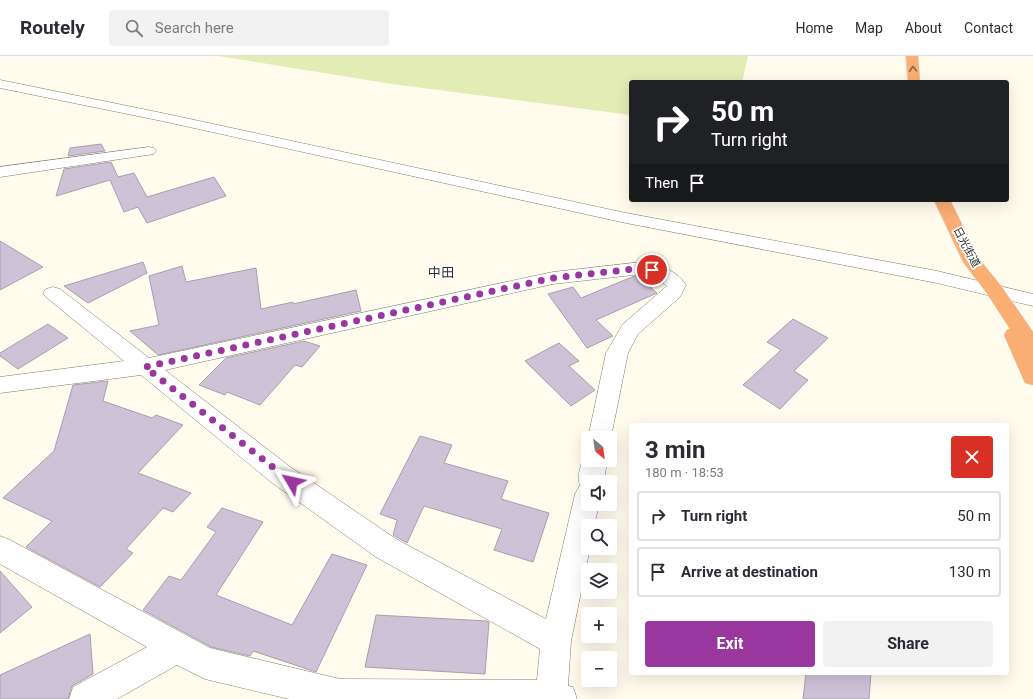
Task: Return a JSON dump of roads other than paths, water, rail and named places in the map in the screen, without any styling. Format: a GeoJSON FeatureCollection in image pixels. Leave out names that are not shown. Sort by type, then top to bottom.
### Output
{"type":"FeatureCollection","features":[{"type":"Feature","properties":{"kind":"highway"},"geometry":{"type":"LineString","coordinates":[[912,56],[914,80]]}},
{"type":"Feature","properties":{"kind":"highway","name":"日光街道"},"geometry":{"type":"LineString","coordinates":[[943,202],[972,262],[995,291]]}},
{"type":"Feature","properties":{"kind":"highway"},"geometry":{"type":"LineString","coordinates":[[995,291],[1033,348]]}},
{"type":"Feature","properties":{"kind":"highway"},"geometry":{"type":"LineString","coordinates":[[995,291],[1033,376]]}},
{"type":"Feature","properties":{"kind":"street"},"geometry":{"type":"LineString","coordinates":[[0,84],[170,119],[633,219],[930,276],[1033,300]]}},
{"type":"Feature","properties":{"kind":"street"},"geometry":{"type":"LineString","coordinates":[[0,172],[149,151]]}},
{"type":"Feature","properties":{"kind":"street"},"geometry":{"type":"LineString","coordinates":[[0,385],[145,367],[553,278],[642,268],[662,273],[677,285],[674,293],[630,329],[616,353],[601,431]]}},
{"type":"Feature","properties":{"kind":"street"},"geometry":{"type":"LineString","coordinates":[[53,293],[280,474],[386,548],[556,641]]}},
{"type":"Feature","properties":{"kind":"street"},"geometry":{"type":"LineString","coordinates":[[0,549],[205,663],[339,697],[555,698],[556,641],[584,511]]}},
{"type":"Feature","properties":{"kind":"street"},"geometry":{"type":"LineString","coordinates":[[85,699],[176,648]]}},
{"type":"Feature","properties":{"kind":"district","name":"中田"},"geometry":{"type":"Point","coordinates":[441,272]}}]}
